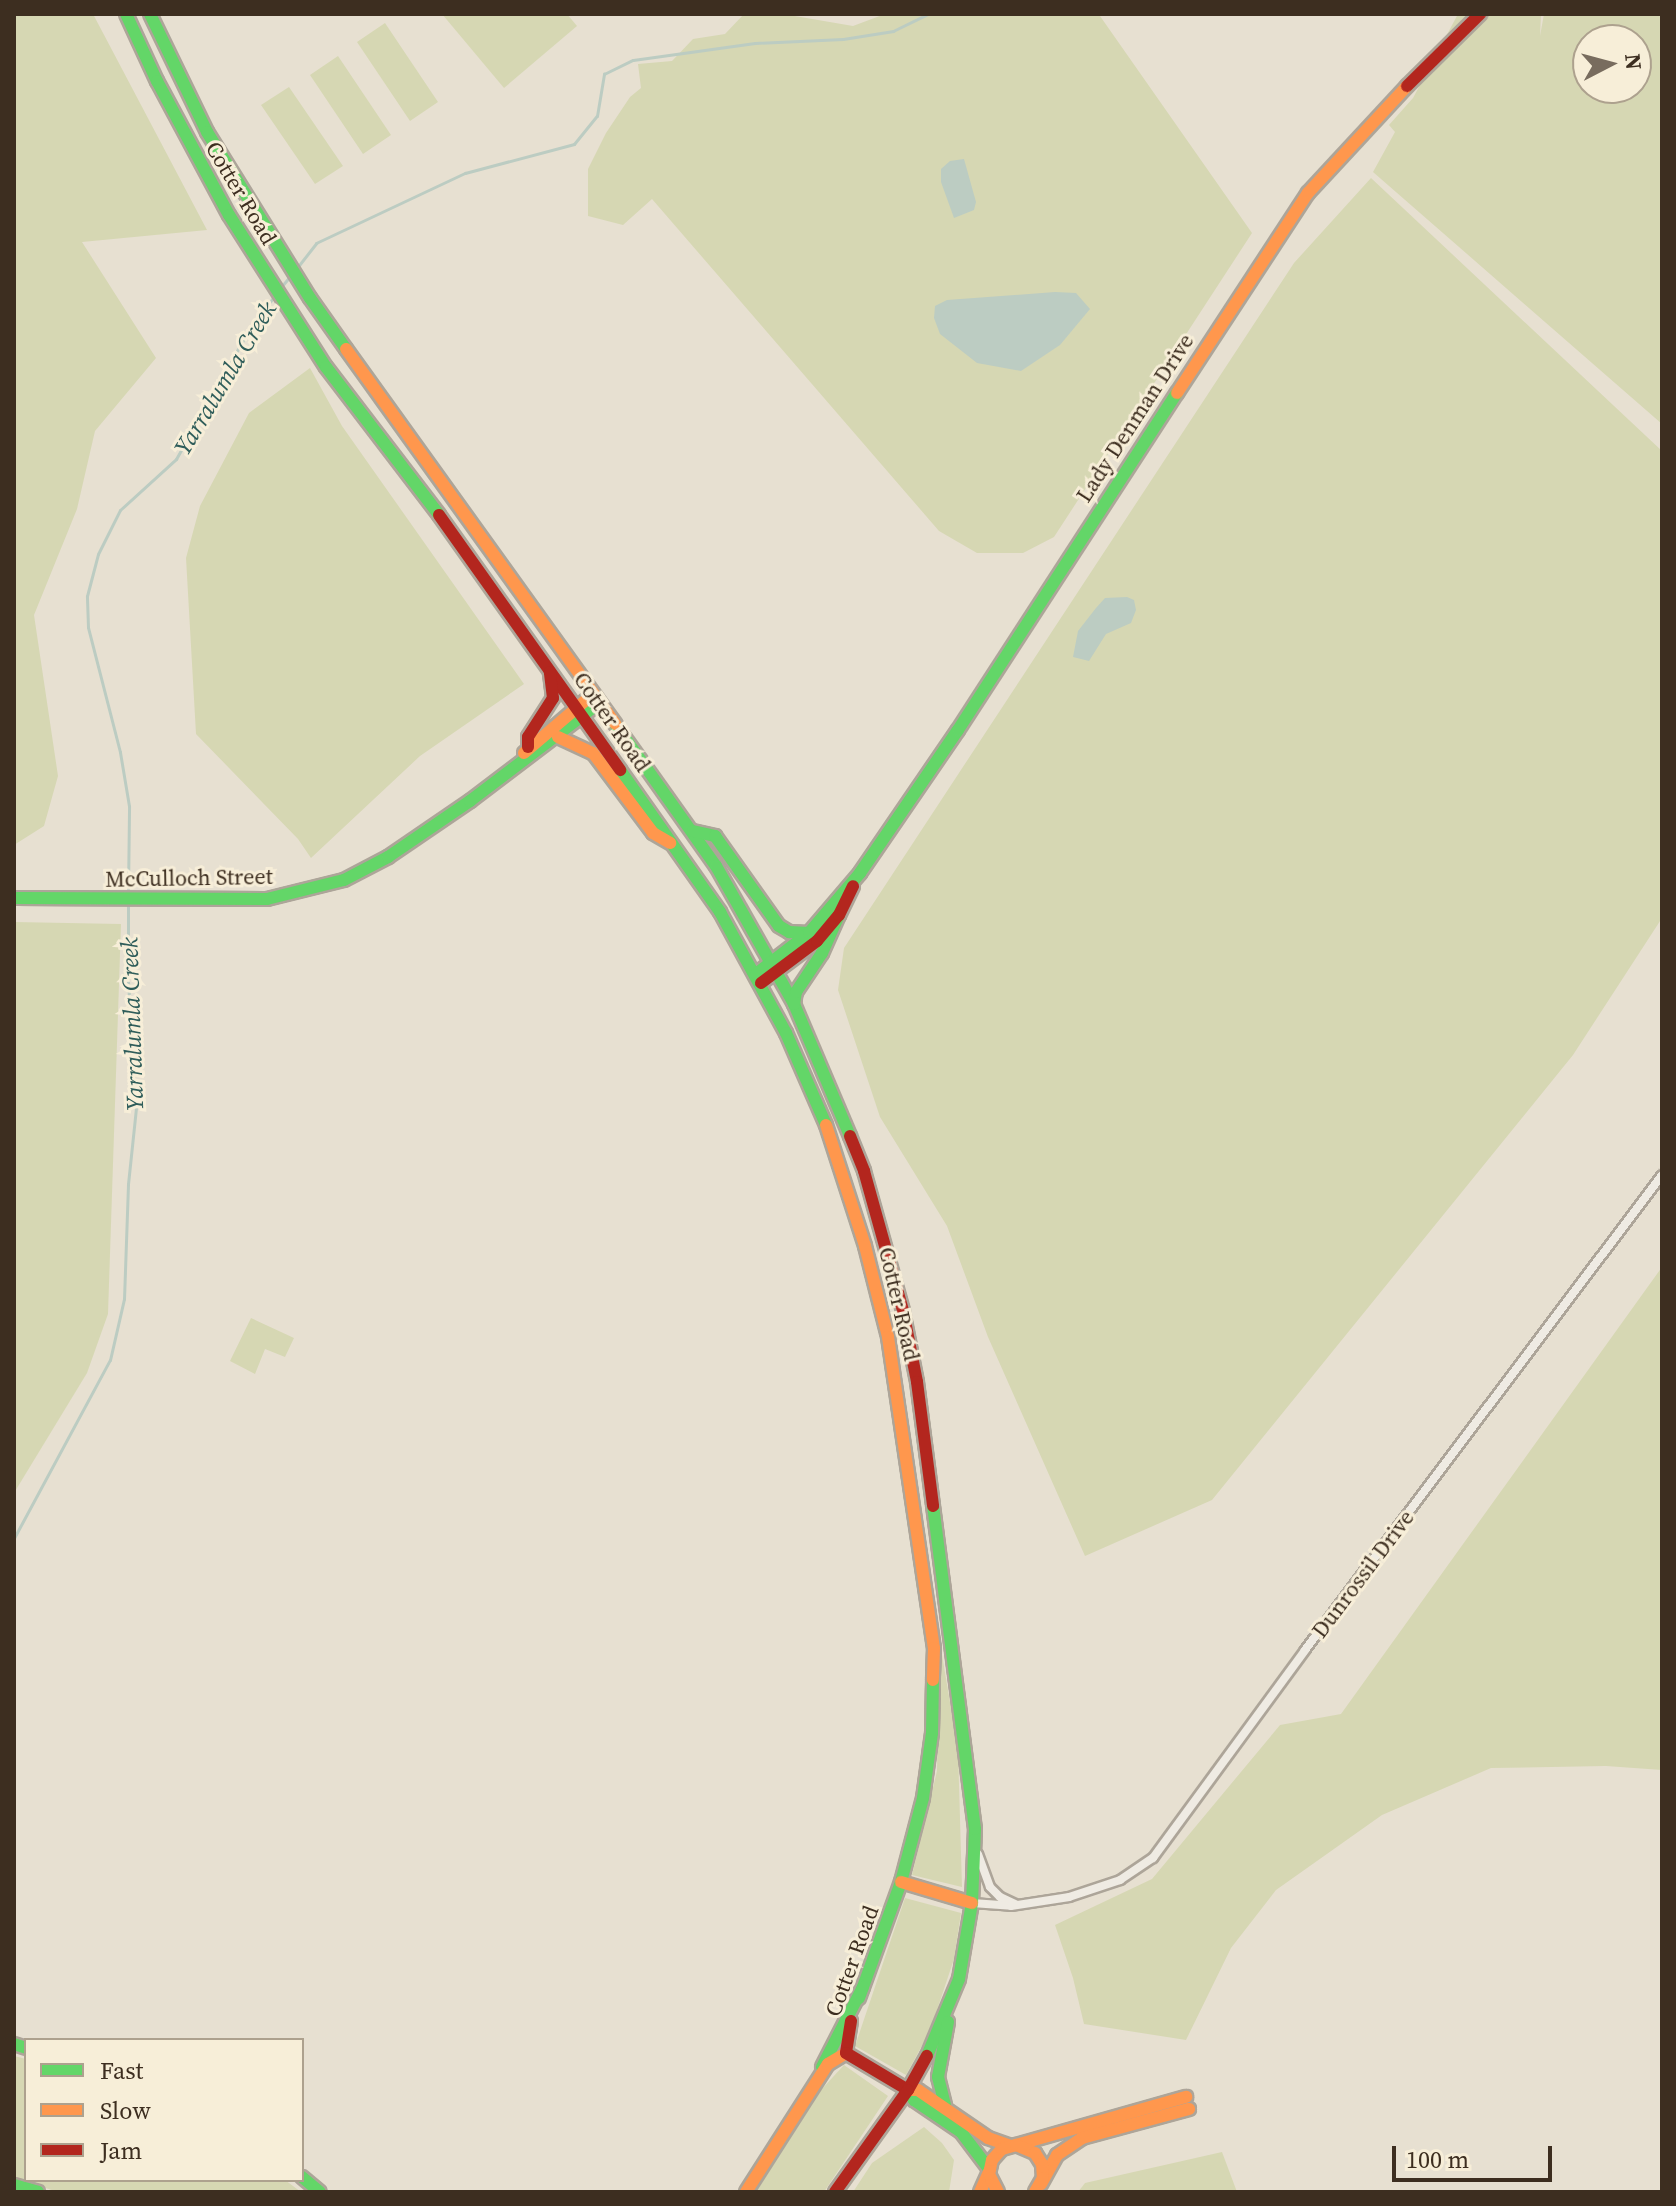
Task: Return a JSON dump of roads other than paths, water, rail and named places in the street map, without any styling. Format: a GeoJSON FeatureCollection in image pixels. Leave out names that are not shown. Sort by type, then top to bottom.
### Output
{"type":"FeatureCollection","features":[{"type":"Feature","properties":{"kind":"main road","name":"Cotter Road"},"geometry":{"type":"LineString","coordinates":[[126,14],[195,155],[326,367],[550,668],[677,848],[759,979],[814,1095],[841,1166],[879,1300],[898,1392],[934,1665],[929,1761],[901,1882],[846,2038],[846,2053]]}},
{"type":"Feature","properties":{"kind":"main road","name":"Cotter Road"},"geometry":{"type":"LineString","coordinates":[[150,14],[207,132],[281,255],[693,831],[776,967],[831,1085],[864,1171],[903,1311],[930,1469],[975,1829],[972,1903],[954,1996],[933,2046],[908,2090],[835,2192]]}},
{"type":"Feature","properties":{"kind":"main road","name":"Lady Denman Drive"},"geometry":{"type":"LineString","coordinates":[[776,967],[860,873],[958,730],[1308,193],[1386,106],[1480,14]]}},
{"type":"Feature","properties":{"kind":"main road"},"geometry":{"type":"LineString","coordinates":[[528,747],[528,737],[549,709],[553,698],[550,668]]}},
{"type":"Feature","properties":{"kind":"main road","name":"McCulloch Street"},"geometry":{"type":"LineString","coordinates":[[518,763],[528,747],[596,698]]}},
{"type":"Feature","properties":{"kind":"main road","name":"McCulloch Street"},"geometry":{"type":"LineString","coordinates":[[14,898],[267,899],[344,880],[418,837],[558,737],[579,712]]}},
{"type":"Feature","properties":{"kind":"main road"},"geometry":{"type":"LineString","coordinates":[[558,737],[571,740],[593,753],[653,833],[677,848]]}},
{"type":"Feature","properties":{"kind":"main road"},"geometry":{"type":"LineString","coordinates":[[693,831],[715,836],[779,926],[789,932],[809,933]]}},
{"type":"Feature","properties":{"kind":"main road","name":"Lady Denman Drive"},"geometry":{"type":"LineString","coordinates":[[759,979],[807,952],[839,915],[860,873]]}},
{"type":"Feature","properties":{"kind":"main road"},"geometry":{"type":"LineString","coordinates":[[794,1004],[796,992],[822,953],[839,915]]}},
{"type":"Feature","properties":{"kind":"main road"},"geometry":{"type":"LineString","coordinates":[[901,1882],[972,1903]]}},
{"type":"Feature","properties":{"kind":"main road"},"geometry":{"type":"LineString","coordinates":[[815,2083],[863,1987]]}},
{"type":"Feature","properties":{"kind":"main road"},"geometry":{"type":"LineString","coordinates":[[946,2107],[939,2093],[938,2077],[954,1996]]}},
{"type":"Feature","properties":{"kind":"main road"},"geometry":{"type":"LineString","coordinates":[[746,2192],[830,2061],[846,2053],[908,2090],[914,2100],[961,2132],[990,2170],[998,2192]]}},
{"type":"Feature","properties":{"kind":"main road"},"geometry":{"type":"LineString","coordinates":[[908,2090],[918,2090],[988,2138],[1029,2149],[1039,2158],[1043,2171],[1038,2188]]}},
{"type":"Feature","properties":{"kind":"main road"},"geometry":{"type":"LineString","coordinates":[[980,2192],[995,2156],[1014,2145],[1188,2103],[1082,2138],[1057,2155],[1038,2188]]}},
{"type":"Feature","properties":{"kind":"main road"},"geometry":{"type":"LineString","coordinates":[[304,2179],[320,2192]]}},
{"type":"Feature","properties":{"kind":"main road"},"geometry":{"type":"LineString","coordinates":[[14,2185],[38,2192]]}},
{"type":"Feature","properties":{"kind":"street","name":"Dunrossil Drive"},"geometry":{"type":"LineString","coordinates":[[972,1903],[1018,1905],[1088,1892],[1120,1880],[1153,1858],[1305,1650],[1662,1175]]}},
{"type":"Feature","properties":{"kind":"street"},"geometry":{"type":"LineString","coordinates":[[975,1829],[986,1881],[1000,1897],[1018,1905]]}},
{"type":"Feature","properties":{"kind":"waterway","name":"Yarralumla Creek"},"geometry":{"type":"LineString","coordinates":[[296,269],[316,243],[465,173],[574,144],[597,116],[604,74],[633,60],[755,43],[843,39],[893,31],[928,14]]}},
{"type":"Feature","properties":{"kind":"waterway","name":"Yarralumla Creek"},"geometry":{"type":"LineString","coordinates":[[281,287],[291,275]]}},
{"type":"Feature","properties":{"kind":"waterway","name":"Yarralumla Creek"},"geometry":{"type":"LineString","coordinates":[[128,893],[129,806],[120,752],[88,627],[87,596],[98,554],[120,510],[176,459],[251,326],[274,297]]}},
{"type":"Feature","properties":{"kind":"waterway","name":"Yarralumla Creek"},"geometry":{"type":"LineString","coordinates":[[14,1538],[110,1360],[124,1299],[128,1184],[136,1108],[128,982],[128,901]]}}]}
